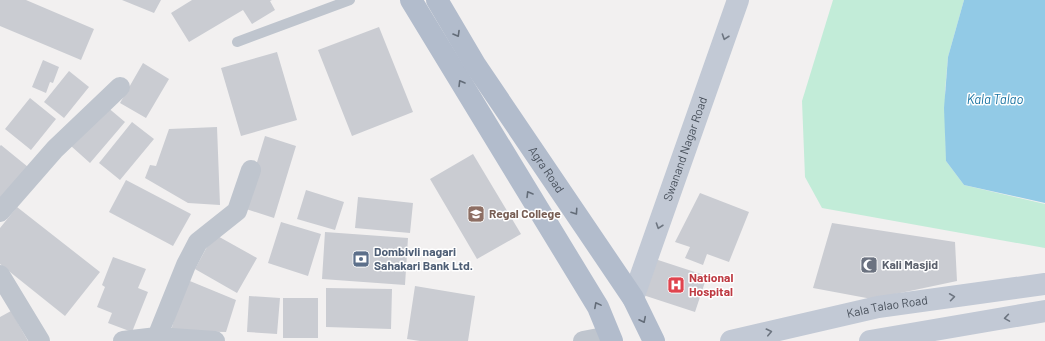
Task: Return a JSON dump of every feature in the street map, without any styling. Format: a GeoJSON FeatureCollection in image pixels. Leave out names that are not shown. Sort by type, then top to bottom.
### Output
{"type":"FeatureCollection","features":[{"type":"Feature","properties":{"kind":"main road"},"geometry":{"type":"LineString","coordinates":[[411,0],[598,307],[611,338]]}},
{"type":"Feature","properties":{"kind":"main road","name":"Agra Road"},"geometry":{"type":"LineString","coordinates":[[437,0],[476,66],[633,298],[654,341]]}},
{"type":"Feature","properties":{"kind":"street","name":"Swanand Nagar Road"},"geometry":{"type":"LineString","coordinates":[[633,298],[738,0]]}},
{"type":"Feature","properties":{"kind":"street"},"geometry":{"type":"LineString","coordinates":[[0,212],[55,150],[120,87]]}},
{"type":"Feature","properties":{"kind":"street"},"geometry":{"type":"LineString","coordinates":[[157,337],[186,265],[198,242],[237,211],[251,170]]}},
{"type":"Feature","properties":{"kind":"street"},"geometry":{"type":"LineString","coordinates":[[0,275],[40,341]]}},
{"type":"Feature","properties":{"kind":"street","name":"Kala Talao Road"},"geometry":{"type":"LineString","coordinates":[[731,341],[878,307],[1045,284]]}},
{"type":"Feature","properties":{"kind":"street"},"geometry":{"type":"LineString","coordinates":[[878,307],[878,339],[1045,311]]}},
{"type":"Feature","properties":{"kind":"street"},"geometry":{"type":"LineString","coordinates":[[123,341],[157,337],[216,341]]}},
{"type":"Feature","properties":{"kind":"street"},"geometry":{"type":"LineString","coordinates":[[583,341],[611,338]]}},
{"type":"Feature","properties":{"kind":"lane"},"geometry":{"type":"LineString","coordinates":[[237,42],[350,0]]}},
{"type":"Feature","properties":{"kind":"green space"},"geometry":{"type":"Polygon","coordinates":[[[833,0],[964,0],[948,57],[945,91],[946,161],[964,185],[1045,204],[1045,248],[822,208],[805,177],[802,101],[833,0]]]}},
{"type":"Feature","properties":{"kind":"water","name":"Kala Talao"},"geometry":{"type":"Polygon","coordinates":[[[964,0],[1045,0],[1045,203],[964,185],[946,161],[944,108],[948,57],[964,0]]]}},
{"type":"Feature","properties":{"kind":"building"},"geometry":{"type":"Polygon","coordinates":[[[0,0],[26,0],[94,29],[81,60],[0,26],[0,0]]]}},
{"type":"Feature","properties":{"kind":"building"},"geometry":{"type":"Polygon","coordinates":[[[122,0],[161,0],[154,13],[122,0]]]}},
{"type":"Feature","properties":{"kind":"building"},"geometry":{"type":"Polygon","coordinates":[[[192,0],[272,0],[270,1],[275,10],[252,24],[243,10],[189,42],[171,13],[192,0]]]}},
{"type":"Feature","properties":{"kind":"building"},"geometry":{"type":"Polygon","coordinates":[[[379,27],[413,112],[352,136],[318,50],[379,27]]]}},
{"type":"Feature","properties":{"kind":"building"},"geometry":{"type":"Polygon","coordinates":[[[277,52],[297,120],[241,136],[221,68],[277,52]]]}},
{"type":"Feature","properties":{"kind":"building"},"geometry":{"type":"Polygon","coordinates":[[[43,60],[59,67],[53,83],[50,82],[46,93],[32,87],[43,60]]]}},
{"type":"Feature","properties":{"kind":"building"},"geometry":{"type":"Polygon","coordinates":[[[143,63],[169,79],[146,118],[120,103],[143,63]]]}},
{"type":"Feature","properties":{"kind":"building"},"geometry":{"type":"Polygon","coordinates":[[[69,71],[89,87],[64,118],[44,102],[69,71]]]}},
{"type":"Feature","properties":{"kind":"building"},"geometry":{"type":"Polygon","coordinates":[[[30,98],[56,119],[31,150],[5,129],[30,98]]]}},
{"type":"Feature","properties":{"kind":"building"},"geometry":{"type":"Polygon","coordinates":[[[106,106],[125,122],[90,163],[71,146],[106,106]]]}},
{"type":"Feature","properties":{"kind":"building"},"geometry":{"type":"Polygon","coordinates":[[[132,122],[154,139],[120,180],[99,163],[132,122]]]}},
{"type":"Feature","properties":{"kind":"building"},"geometry":{"type":"Polygon","coordinates":[[[217,127],[220,205],[188,203],[145,178],[150,165],[156,166],[169,129],[217,127]]]}},
{"type":"Feature","properties":{"kind":"building"},"geometry":{"type":"Polygon","coordinates":[[[265,136],[296,146],[274,218],[243,208],[265,136]]]}},
{"type":"Feature","properties":{"kind":"building"},"geometry":{"type":"Polygon","coordinates":[[[1,145],[28,167],[0,202],[0,146],[1,145]]]}},
{"type":"Feature","properties":{"kind":"building"},"geometry":{"type":"Polygon","coordinates":[[[473,154],[521,234],[477,259],[430,179],[473,154]]]}},
{"type":"Feature","properties":{"kind":"building"},"geometry":{"type":"Polygon","coordinates":[[[126,180],[191,214],[173,246],[109,212],[126,180]]]}},
{"type":"Feature","properties":{"kind":"building"},"geometry":{"type":"Polygon","coordinates":[[[306,190],[344,202],[335,230],[297,219],[306,190]]]}},
{"type":"Feature","properties":{"kind":"building"},"geometry":{"type":"Polygon","coordinates":[[[700,193],[749,212],[729,262],[707,254],[703,265],[685,258],[690,247],[675,242],[700,193]]]}},
{"type":"Feature","properties":{"kind":"building"},"geometry":{"type":"Polygon","coordinates":[[[358,197],[413,203],[410,233],[355,228],[358,197]]]}},
{"type":"Feature","properties":{"kind":"building"},"geometry":{"type":"Polygon","coordinates":[[[17,207],[100,272],[65,316],[0,264],[0,228],[17,207]]]}},
{"type":"Feature","properties":{"kind":"building"},"geometry":{"type":"Polygon","coordinates":[[[281,222],[321,234],[308,276],[268,263],[281,222]]]}},
{"type":"Feature","properties":{"kind":"building"},"geometry":{"type":"Polygon","coordinates":[[[832,223],[955,242],[957,281],[872,299],[813,288],[832,223]]]}},
{"type":"Feature","properties":{"kind":"building"},"geometry":{"type":"Polygon","coordinates":[[[325,232],[408,238],[405,285],[322,279],[325,232]]]}},
{"type":"Feature","properties":{"kind":"building"},"geometry":{"type":"Polygon","coordinates":[[[214,234],[257,258],[237,293],[195,269],[214,234]]]}},
{"type":"Feature","properties":{"kind":"building"},"geometry":{"type":"Polygon","coordinates":[[[113,257],[146,269],[138,288],[148,292],[132,332],[108,323],[112,313],[97,307],[105,287],[102,285],[113,257]]]}},
{"type":"Feature","properties":{"kind":"building"},"geometry":{"type":"Polygon","coordinates":[[[655,259],[707,276],[695,312],[643,295],[655,259]]]}},
{"type":"Feature","properties":{"kind":"building"},"geometry":{"type":"Polygon","coordinates":[[[185,279],[236,300],[226,332],[171,331],[185,279]]]}},
{"type":"Feature","properties":{"kind":"building"},"geometry":{"type":"Polygon","coordinates":[[[415,286],[475,296],[468,341],[420,341],[407,339],[415,286]]]}},
{"type":"Feature","properties":{"kind":"building"},"geometry":{"type":"Polygon","coordinates":[[[326,288],[392,289],[391,329],[326,327],[326,288]]]}},
{"type":"Feature","properties":{"kind":"building"},"geometry":{"type":"Polygon","coordinates":[[[249,296],[280,298],[277,334],[247,332],[249,296]]]}},
{"type":"Feature","properties":{"kind":"building"},"geometry":{"type":"Polygon","coordinates":[[[283,298],[318,298],[318,338],[283,338],[283,298]]]}},
{"type":"Feature","properties":{"kind":"building"},"geometry":{"type":"Polygon","coordinates":[[[11,311],[28,341],[0,341],[0,317],[11,311]]]}},
{"type":"Feature","properties":{"kind":"place","name":"Regal College"},"geometry":{"type":"Point","coordinates":[476,214]}},
{"type":"Feature","properties":{"kind":"place","name":"Dombivli nagari Sahakari Bank Ltd."},"geometry":{"type":"Point","coordinates":[361,259]}},
{"type":"Feature","properties":{"kind":"place","name":"Kali Masjid"},"geometry":{"type":"Point","coordinates":[869,265]}},
{"type":"Feature","properties":{"kind":"place","name":"National Hospital"},"geometry":{"type":"Point","coordinates":[676,285]}}]}
